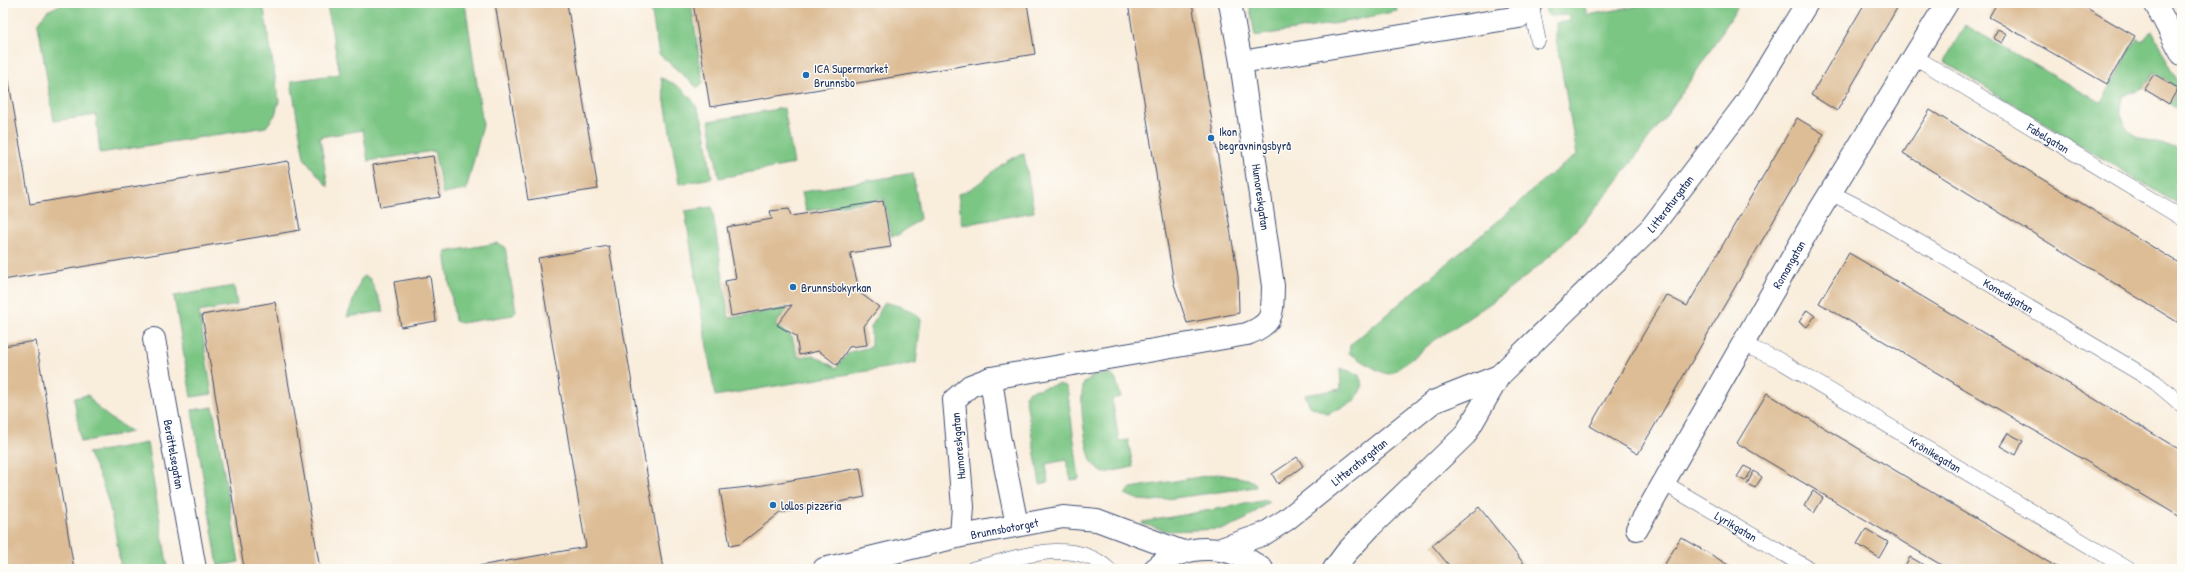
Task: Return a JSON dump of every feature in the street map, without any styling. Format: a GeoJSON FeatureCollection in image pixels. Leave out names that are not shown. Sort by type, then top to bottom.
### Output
{"type":"FeatureCollection","features":[{"type":"Feature","properties":{"kind":"street","name":"Humoreskgatan"},"geometry":{"type":"LineString","coordinates":[[961,536],[963,507],[954,400],[970,386],[991,378],[1247,334],[1264,327],[1269,319],[1273,286],[1242,62],[1230,3]]}},
{"type":"Feature","properties":{"kind":"street"},"geometry":{"type":"LineString","coordinates":[[1242,62],[1519,17],[1531,3]]}},
{"type":"Feature","properties":{"kind":"street","name":"Litteraturgatan"},"geometry":{"type":"LineString","coordinates":[[1334,569],[1346,552],[1371,526],[1465,436],[1498,376],[1651,228],[1746,103],[1807,3]]}},
{"type":"Feature","properties":{"kind":"street","name":"Romangatan"},"geometry":{"type":"LineString","coordinates":[[1637,529],[1742,344],[1831,193],[1947,3]]}},
{"type":"Feature","properties":{"kind":"street"},"geometry":{"type":"LineString","coordinates":[[2155,3],[2182,54]]}},
{"type":"Feature","properties":{"kind":"street","name":"Berättelsegatan"},"geometry":{"type":"LineString","coordinates":[[154,339],[195,569]]}},
{"type":"Feature","properties":{"kind":"street","name":"Litteraturgatan"},"geometry":{"type":"LineString","coordinates":[[1221,549],[1264,534],[1286,520],[1432,402],[1498,376]]}},
{"type":"Feature","properties":{"kind":"street"},"geometry":{"type":"LineString","coordinates":[[991,378],[999,436],[1017,525]]}},
{"type":"Feature","properties":{"kind":"street","name":"Brunnsbotorget"},"geometry":{"type":"LineString","coordinates":[[824,569],[961,536],[1063,517],[1096,520],[1183,552]]}},
{"type":"Feature","properties":{"kind":"street"},"geometry":{"type":"LineString","coordinates":[[1155,569],[1183,552],[1221,549],[1245,557],[1262,569]]}},
{"type":"Feature","properties":{"kind":"lane"},"geometry":{"type":"LineString","coordinates":[[1531,3],[1538,40]]}},
{"type":"Feature","properties":{"kind":"lane","name":"Fabelgatan"},"geometry":{"type":"LineString","coordinates":[[1915,57],[2182,218]]}},
{"type":"Feature","properties":{"kind":"lane","name":"Komedigatan"},"geometry":{"type":"LineString","coordinates":[[1831,193],[1883,221],[2142,374],[2155,382],[2182,405]]}},
{"type":"Feature","properties":{"kind":"lane","name":"Krönikegatan"},"geometry":{"type":"LineString","coordinates":[[1742,344],[1777,359],[2128,569]]}},
{"type":"Feature","properties":{"kind":"lane","name":"Lyrikgatan"},"geometry":{"type":"LineString","coordinates":[[1664,483],[1809,569]]}},
{"type":"Feature","properties":{"kind":"lane"},"geometry":{"type":"LineString","coordinates":[[974,569],[1045,553],[1068,551],[1085,554],[1100,562],[1108,569]]}},
{"type":"Feature","properties":{"kind":"green space"},"geometry":{"type":"Polygon","coordinates":[[[64,3],[263,3],[279,101],[275,115],[266,127],[100,153],[96,115],[54,121],[38,24],[47,11],[64,3]]]}},
{"type":"Feature","properties":{"kind":"green space"},"geometry":{"type":"Polygon","coordinates":[[[310,3],[465,3],[483,125],[466,190],[443,194],[434,151],[368,161],[363,130],[320,137],[328,187],[304,158],[291,81],[340,74],[327,5],[311,7],[310,3]]]}},
{"type":"Feature","properties":{"kind":"green space"},"geometry":{"type":"Polygon","coordinates":[[[650,3],[691,3],[703,83],[698,88],[659,54],[650,3]]]}},
{"type":"Feature","properties":{"kind":"green space"},"geometry":{"type":"Polygon","coordinates":[[[1249,3],[1395,3],[1397,11],[1345,22],[1255,36],[1249,3]]]}},
{"type":"Feature","properties":{"kind":"green space"},"geometry":{"type":"Polygon","coordinates":[[[1546,3],[1584,3],[1587,15],[1656,3],[1740,3],[1680,95],[1631,163],[1572,234],[1532,271],[1492,302],[1435,340],[1389,374],[1380,371],[1349,353],[1350,345],[1516,206],[1543,180],[1577,155],[1556,39],[1556,23],[1570,21],[1568,15],[1550,16],[1546,13],[1546,3]]]}},
{"type":"Feature","properties":{"kind":"green space"},"geometry":{"type":"Polygon","coordinates":[[[1965,25],[2101,103],[2137,38],[2143,41],[2148,33],[2152,31],[2182,90],[2182,113],[2170,103],[2179,88],[2154,72],[2143,89],[2123,96],[2121,114],[2124,123],[2136,136],[2145,140],[2182,148],[2182,207],[1944,62],[1965,25]]]}},
{"type":"Feature","properties":{"kind":"green space"},"geometry":{"type":"Polygon","coordinates":[[[661,78],[677,86],[688,95],[696,106],[702,119],[705,132],[712,178],[679,184],[661,78]]]}},
{"type":"Feature","properties":{"kind":"green space"},"geometry":{"type":"Polygon","coordinates":[[[784,108],[794,164],[719,178],[709,121],[784,108]]]}},
{"type":"Feature","properties":{"kind":"green space"},"geometry":{"type":"Polygon","coordinates":[[[1024,154],[1034,212],[962,225],[958,194],[975,186],[1006,162],[1024,154]]]}},
{"type":"Feature","properties":{"kind":"green space"},"geometry":{"type":"Polygon","coordinates":[[[913,173],[920,219],[898,235],[891,236],[884,199],[806,211],[802,192],[913,173]]]}},
{"type":"Feature","properties":{"kind":"green space"},"geometry":{"type":"Polygon","coordinates":[[[712,207],[729,318],[788,308],[775,325],[792,337],[798,357],[814,355],[836,368],[849,352],[871,347],[871,327],[885,302],[915,313],[921,320],[916,363],[715,396],[685,211],[712,207]]]}},
{"type":"Feature","properties":{"kind":"green space"},"geometry":{"type":"Polygon","coordinates":[[[498,243],[505,247],[516,311],[513,315],[461,323],[455,321],[445,252],[498,243]]]}},
{"type":"Feature","properties":{"kind":"green space"},"geometry":{"type":"Polygon","coordinates":[[[365,276],[370,279],[384,311],[347,317],[361,279],[365,276]]]}},
{"type":"Feature","properties":{"kind":"green space"},"geometry":{"type":"Polygon","coordinates":[[[234,286],[237,305],[199,312],[212,394],[191,397],[174,296],[234,286]]]}},
{"type":"Feature","properties":{"kind":"green space"},"geometry":{"type":"Polygon","coordinates":[[[1340,368],[1358,374],[1363,385],[1355,401],[1328,414],[1310,406],[1305,395],[1341,389],[1340,368]]]}},
{"type":"Feature","properties":{"kind":"green space"},"geometry":{"type":"Polygon","coordinates":[[[1102,374],[1111,374],[1116,380],[1121,397],[1112,399],[1119,441],[1128,440],[1133,467],[1104,473],[1096,468],[1091,460],[1082,411],[1082,391],[1084,383],[1092,377],[1102,374]]]}},
{"type":"Feature","properties":{"kind":"green space"},"geometry":{"type":"Polygon","coordinates":[[[1059,384],[1067,387],[1079,479],[1071,480],[1066,460],[1046,464],[1048,482],[1040,484],[1025,395],[1029,391],[1059,384]]]}},
{"type":"Feature","properties":{"kind":"green space"},"geometry":{"type":"Polygon","coordinates":[[[88,395],[102,412],[132,432],[81,442],[74,398],[88,395]]]}},
{"type":"Feature","properties":{"kind":"green space"},"geometry":{"type":"Polygon","coordinates":[[[213,407],[239,562],[218,566],[192,410],[213,407]]]}},
{"type":"Feature","properties":{"kind":"green space"},"geometry":{"type":"Polygon","coordinates":[[[147,443],[168,569],[121,569],[110,509],[101,481],[88,453],[147,443]]]}},
{"type":"Feature","properties":{"kind":"green space"},"geometry":{"type":"Polygon","coordinates":[[[1218,474],[1248,479],[1255,483],[1256,487],[1152,501],[1139,500],[1125,494],[1131,488],[1218,474]]]}},
{"type":"Feature","properties":{"kind":"green space"},"geometry":{"type":"Polygon","coordinates":[[[1267,500],[1269,502],[1246,519],[1224,529],[1168,531],[1142,524],[1143,522],[1267,500]]]}},
{"type":"Feature","properties":{"kind":"building"},"geometry":{"type":"Polygon","coordinates":[[[495,3],[567,3],[598,189],[528,200],[495,3]]]}},
{"type":"Feature","properties":{"kind":"building","name":"ICA Supermarket Brunnsbo"},"geometry":{"type":"Polygon","coordinates":[[[693,3],[1027,3],[1035,54],[710,107],[693,3]]]}},
{"type":"Feature","properties":{"kind":"building"},"geometry":{"type":"Polygon","coordinates":[[[1128,3],[1192,3],[1238,276],[1239,313],[1187,323],[1174,284],[1128,3]]]}},
{"type":"Feature","properties":{"kind":"building"},"geometry":{"type":"Polygon","coordinates":[[[1865,3],[1900,3],[1837,111],[1811,95],[1865,3]]]}},
{"type":"Feature","properties":{"kind":"building"},"geometry":{"type":"Polygon","coordinates":[[[1997,3],[2078,3],[2135,36],[2107,84],[1989,17],[1997,3]]]}},
{"type":"Feature","properties":{"kind":"building"},"geometry":{"type":"Polygon","coordinates":[[[1998,29],[2007,34],[2002,43],[1993,38],[1998,29]]]}},
{"type":"Feature","properties":{"kind":"building"},"geometry":{"type":"Polygon","coordinates":[[[3,47],[30,204],[288,161],[300,230],[3,280],[3,47]]]}},
{"type":"Feature","properties":{"kind":"building"},"geometry":{"type":"Polygon","coordinates":[[[2154,74],[2178,88],[2169,104],[2144,89],[2154,74]]]}},
{"type":"Feature","properties":{"kind":"building"},"geometry":{"type":"Polygon","coordinates":[[[1930,110],[2182,265],[2182,325],[1903,153],[1930,110]]]}},
{"type":"Feature","properties":{"kind":"building"},"geometry":{"type":"Polygon","coordinates":[[[1797,118],[1824,134],[1638,454],[1590,426],[1666,295],[1687,306],[1797,118]]]}},
{"type":"Feature","properties":{"kind":"building"},"geometry":{"type":"Polygon","coordinates":[[[433,156],[440,197],[380,207],[373,165],[433,156]]]}},
{"type":"Feature","properties":{"kind":"building","name":"Brunnsbokyrkan"},"geometry":{"type":"Polygon","coordinates":[[[883,201],[891,247],[850,253],[860,293],[879,307],[864,326],[867,345],[849,347],[837,365],[819,351],[799,355],[796,336],[777,325],[792,305],[731,316],[725,281],[736,279],[727,227],[772,219],[770,211],[789,209],[791,216],[883,201]]]}},
{"type":"Feature","properties":{"kind":"building"},"geometry":{"type":"Polygon","coordinates":[[[609,246],[663,569],[462,569],[586,547],[538,258],[609,246]]]}},
{"type":"Feature","properties":{"kind":"building"},"geometry":{"type":"Polygon","coordinates":[[[1849,253],[2182,451],[2182,518],[1819,303],[1849,253]]]}},
{"type":"Feature","properties":{"kind":"building"},"geometry":{"type":"Polygon","coordinates":[[[430,276],[436,321],[401,327],[394,282],[430,276]]]}},
{"type":"Feature","properties":{"kind":"building"},"geometry":{"type":"Polygon","coordinates":[[[275,302],[320,569],[244,569],[202,315],[275,302]]]}},
{"type":"Feature","properties":{"kind":"building"},"geometry":{"type":"Polygon","coordinates":[[[1807,310],[1815,316],[1807,327],[1799,322],[1807,310]]]}},
{"type":"Feature","properties":{"kind":"building"},"geometry":{"type":"Polygon","coordinates":[[[36,341],[74,569],[3,569],[3,346],[36,341]]]}},
{"type":"Feature","properties":{"kind":"building"},"geometry":{"type":"Polygon","coordinates":[[[1767,393],[2060,569],[1948,569],[1737,443],[1767,393]]]}},
{"type":"Feature","properties":{"kind":"building"},"geometry":{"type":"Polygon","coordinates":[[[2008,433],[2023,441],[2016,455],[2000,446],[2008,433]]]}},
{"type":"Feature","properties":{"kind":"building"},"geometry":{"type":"Polygon","coordinates":[[[1297,457],[1303,466],[1278,484],[1272,474],[1297,457]]]}},
{"type":"Feature","properties":{"kind":"building"},"geometry":{"type":"Polygon","coordinates":[[[1744,466],[1752,470],[1745,481],[1737,477],[1744,466]]]}},
{"type":"Feature","properties":{"kind":"building","name":"lollos pizzeria"},"geometry":{"type":"Polygon","coordinates":[[[860,468],[865,497],[780,513],[740,544],[730,546],[720,490],[758,486],[860,468]]]}},
{"type":"Feature","properties":{"kind":"building"},"geometry":{"type":"Polygon","coordinates":[[[1754,471],[1762,477],[1755,488],[1747,484],[1754,471]]]}},
{"type":"Feature","properties":{"kind":"building"},"geometry":{"type":"Polygon","coordinates":[[[1813,491],[1823,498],[1814,513],[1804,506],[1813,491]]]}},
{"type":"Feature","properties":{"kind":"building"},"geometry":{"type":"Polygon","coordinates":[[[1479,507],[1528,569],[1452,569],[1432,545],[1479,507]]]}},
{"type":"Feature","properties":{"kind":"building"},"geometry":{"type":"Polygon","coordinates":[[[1866,529],[1888,542],[1879,558],[1857,544],[1866,529]]]}},
{"type":"Feature","properties":{"kind":"building"},"geometry":{"type":"Polygon","coordinates":[[[1681,537],[1710,554],[1735,569],[1662,569],[1681,537]]]}},
{"type":"Feature","properties":{"kind":"building"},"geometry":{"type":"Polygon","coordinates":[[[1910,557],[1926,566],[1925,569],[1904,569],[1910,557]]]}},
{"type":"Feature","properties":{"kind":"place","name":"ICA Supermarket Brunnsbo"},"geometry":{"type":"Point","coordinates":[806,75]}},
{"type":"Feature","properties":{"kind":"place","name":"Ikon begravningsbyrå"},"geometry":{"type":"Point","coordinates":[1211,138]}},
{"type":"Feature","properties":{"kind":"place","name":"Brunnsbokyrkan"},"geometry":{"type":"Point","coordinates":[793,287]}},
{"type":"Feature","properties":{"kind":"place","name":"lollos pizzeria"},"geometry":{"type":"Point","coordinates":[773,505]}}]}
